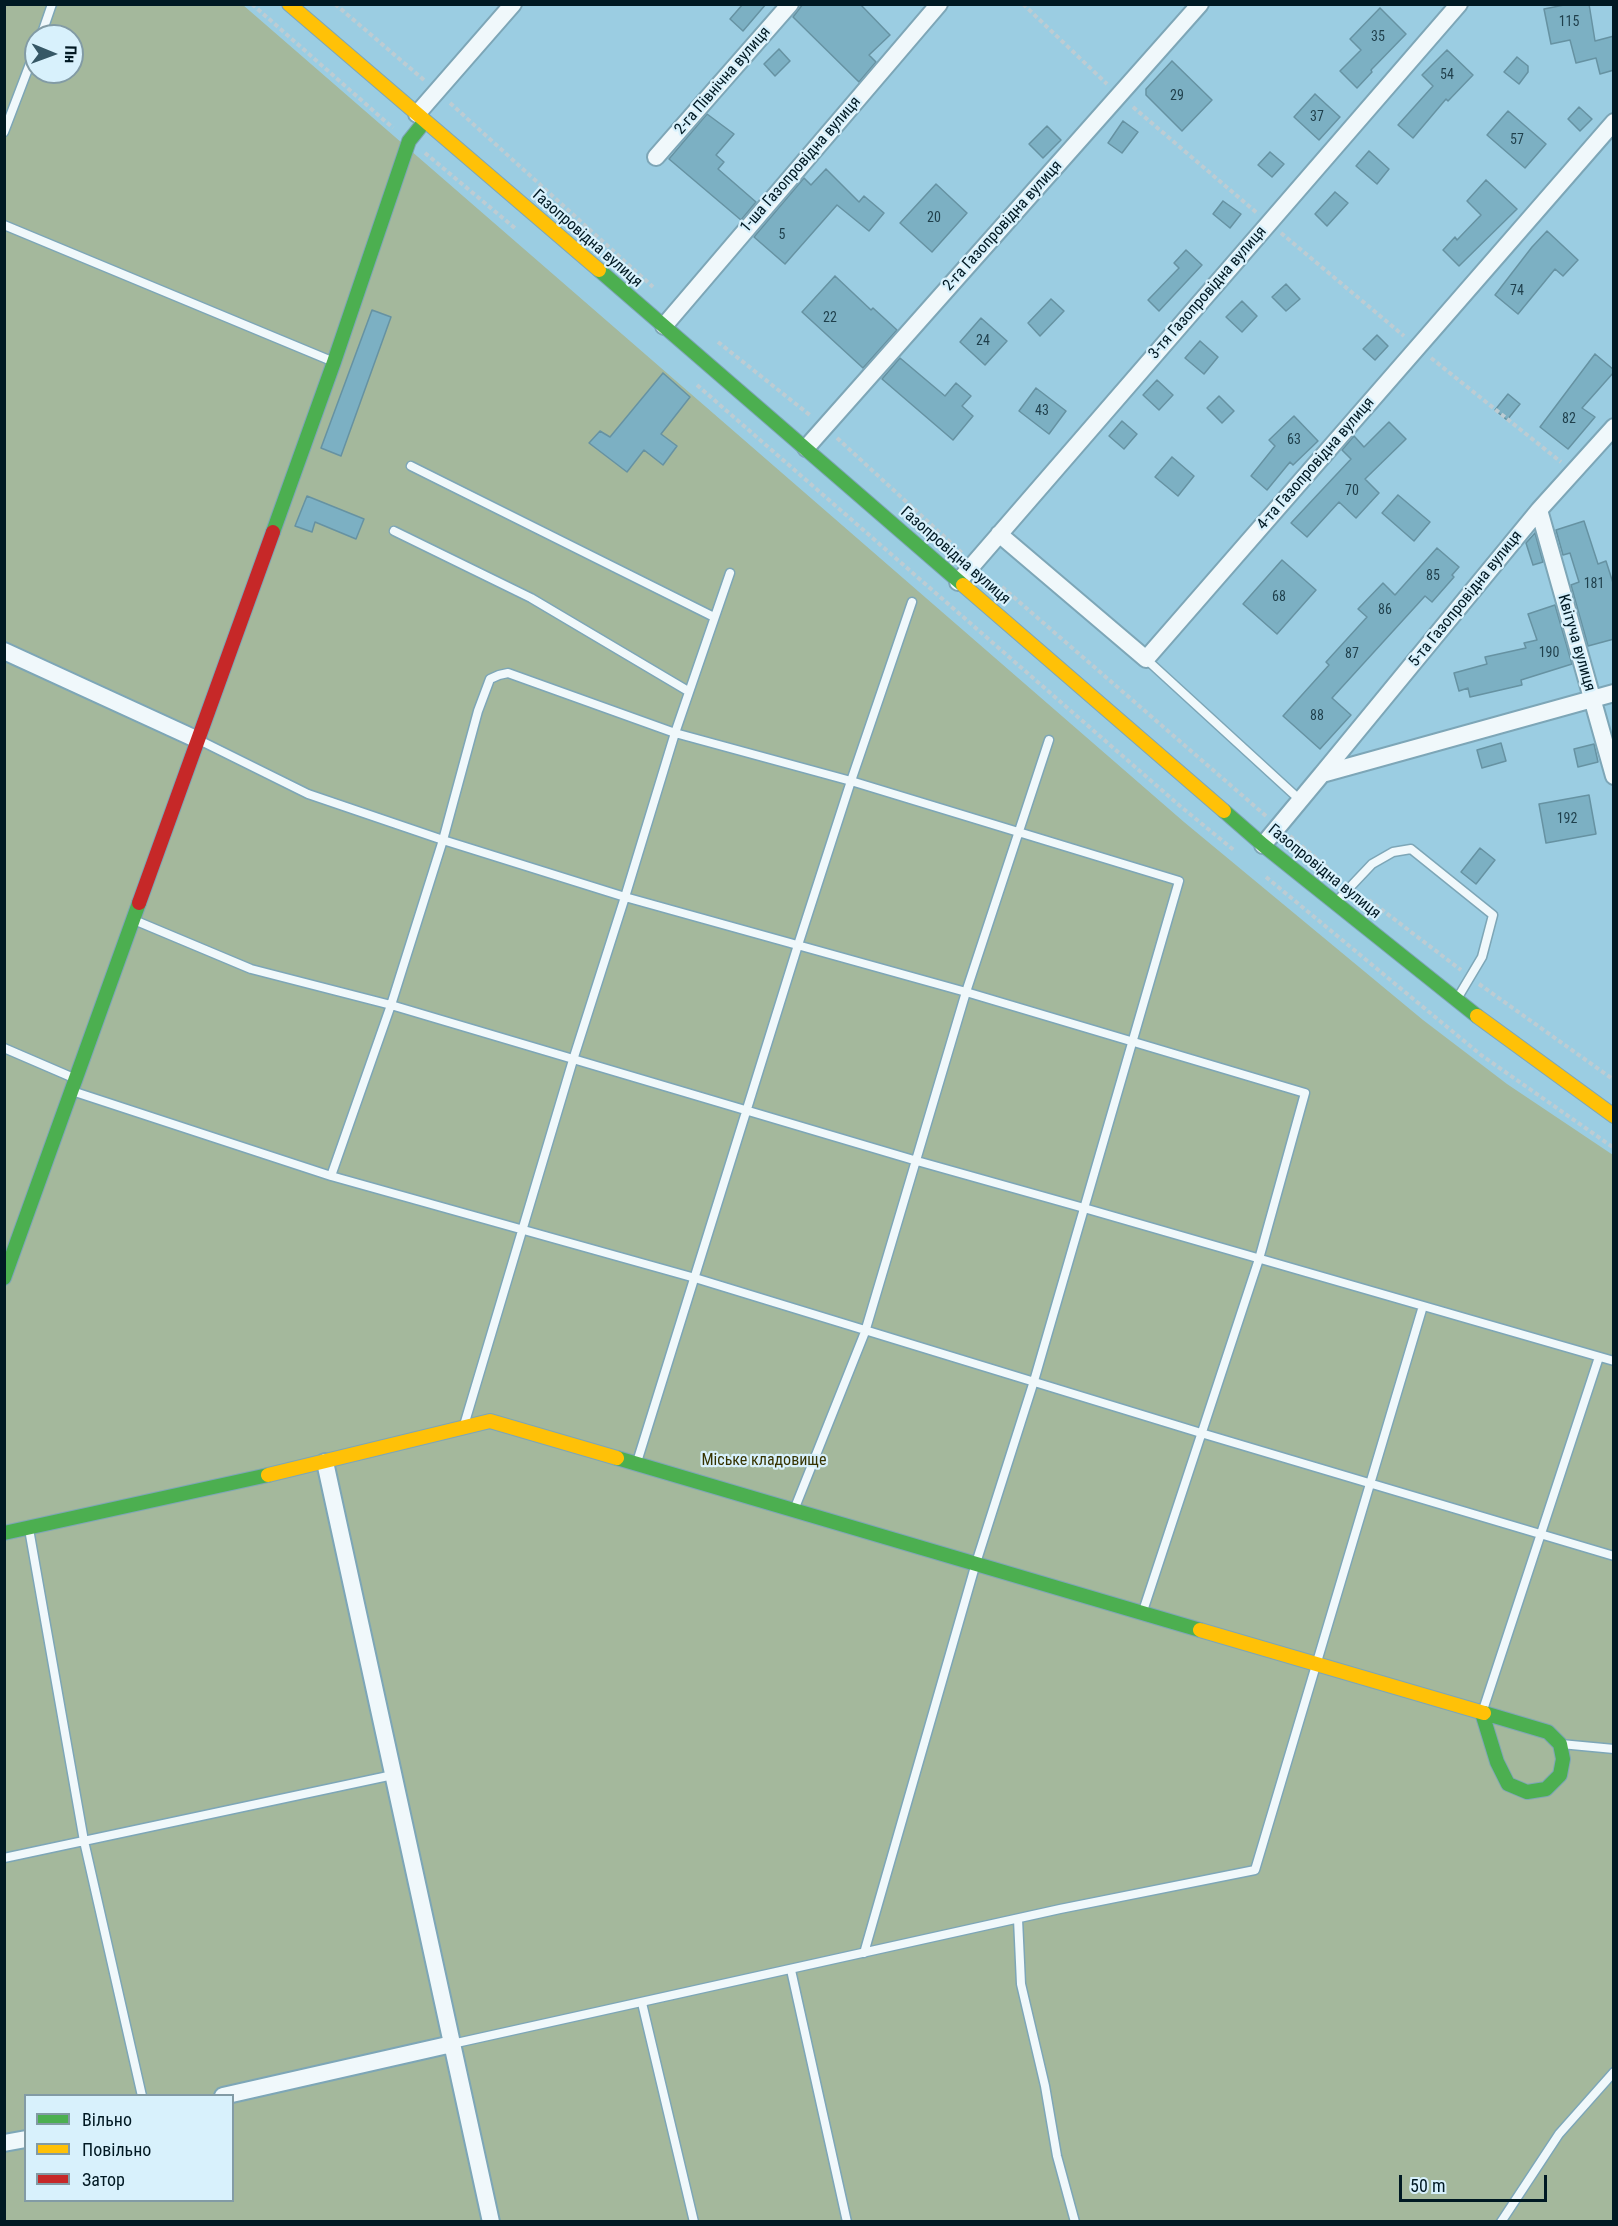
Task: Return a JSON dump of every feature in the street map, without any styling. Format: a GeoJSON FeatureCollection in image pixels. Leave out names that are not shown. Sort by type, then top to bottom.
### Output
{"type":"FeatureCollection","features":[{"type":"Feature","properties":{"kind":"street","name":"Газопровідна вулиця"},"geometry":{"type":"LineString","coordinates":[[289,4],[1263,844],[1457,999],[1614,1116]]}},
{"type":"Feature","properties":{"kind":"street"},"geometry":{"type":"LineString","coordinates":[[4,1278],[10,1245],[74,1085],[134,919],[334,362],[409,141],[421,118],[513,4]]}},
{"type":"Feature","properties":{"kind":"street","name":"2-га Північна вулиця"},"geometry":{"type":"LineString","coordinates":[[656,157],[790,4]]}},
{"type":"Feature","properties":{"kind":"street","name":"1-ша Газопровідна вулиця"},"geometry":{"type":"LineString","coordinates":[[664,326],[939,4]]}},
{"type":"Feature","properties":{"kind":"street","name":"2-га Газопровідна вулиця"},"geometry":{"type":"LineString","coordinates":[[806,448],[1200,4]]}},
{"type":"Feature","properties":{"kind":"street","name":"3-тя Газопровідна вулиця"},"geometry":{"type":"LineString","coordinates":[[958,582],[1459,4]]}},
{"type":"Feature","properties":{"kind":"street","name":"4-та Газопровідна вулиця"},"geometry":{"type":"LineString","coordinates":[[1146,659],[1614,122]]}},
{"type":"Feature","properties":{"kind":"street","name":"5-та Газопровідна вулиця"},"geometry":{"type":"LineString","coordinates":[[1263,844],[1539,510],[1614,427]]}},
{"type":"Feature","properties":{"kind":"street","name":"Квітуча вулиця"},"geometry":{"type":"LineString","coordinates":[[1539,510],[1614,776]]}},
{"type":"Feature","properties":{"kind":"street"},"geometry":{"type":"LineString","coordinates":[[999,534],[1146,659]]}},
{"type":"Feature","properties":{"kind":"street"},"geometry":{"type":"LineString","coordinates":[[4,651],[198,740]]}},
{"type":"Feature","properties":{"kind":"street"},"geometry":{"type":"LineString","coordinates":[[1322,774],[1614,693]]}},
{"type":"Feature","properties":{"kind":"street"},"geometry":{"type":"LineString","coordinates":[[4,1533],[325,1462],[490,1421],[637,1462],[794,1511],[1142,1611],[1548,1732],[1560,1744],[1563,1759],[1560,1775],[1546,1789],[1527,1792],[1508,1784],[1497,1762],[1482,1713]]}},
{"type":"Feature","properties":{"kind":"street"},"geometry":{"type":"LineString","coordinates":[[325,1462],[491,2222]]}},
{"type":"Feature","properties":{"kind":"street"},"geometry":{"type":"LineString","coordinates":[[232,2094],[452,2044]]}},
{"type":"Feature","properties":{"kind":"street"},"geometry":{"type":"LineString","coordinates":[[4,2143],[24,2139]]}},
{"type":"Feature","properties":{"kind":"lane"},"geometry":{"type":"LineString","coordinates":[[45,24],[52,4]]}},
{"type":"Feature","properties":{"kind":"lane"},"geometry":{"type":"LineString","coordinates":[[4,132],[24,80]]}},
{"type":"Feature","properties":{"kind":"lane"},"geometry":{"type":"LineString","coordinates":[[4,225],[334,362]]}},
{"type":"Feature","properties":{"kind":"lane"},"geometry":{"type":"LineString","coordinates":[[411,466],[714,617]]}},
{"type":"Feature","properties":{"kind":"lane"},"geometry":{"type":"LineString","coordinates":[[394,531],[531,598],[688,691]]}},
{"type":"Feature","properties":{"kind":"lane"},"geometry":{"type":"LineString","coordinates":[[464,1426],[573,1060],[688,691],[730,573]]}},
{"type":"Feature","properties":{"kind":"lane"},"geometry":{"type":"LineString","coordinates":[[637,1462],[798,945],[912,602]]}},
{"type":"Feature","properties":{"kind":"lane"},"geometry":{"type":"LineString","coordinates":[[1146,659],[1300,800]]}},
{"type":"Feature","properties":{"kind":"lane"},"geometry":{"type":"LineString","coordinates":[[331,1176],[391,1005],[443,840],[478,711],[490,679],[499,675],[507,674],[675,733],[851,781],[1179,881],[1034,1381],[976,1563],[864,1953]]}},
{"type":"Feature","properties":{"kind":"lane"},"geometry":{"type":"LineString","coordinates":[[198,740],[308,794],[443,840],[625,897],[966,992],[1305,1093],[1259,1259],[1142,1611]]}},
{"type":"Feature","properties":{"kind":"lane"},"geometry":{"type":"LineString","coordinates":[[794,1511],[865,1332],[966,992],[1049,740]]}},
{"type":"Feature","properties":{"kind":"lane"},"geometry":{"type":"LineString","coordinates":[[1335,903],[1372,864],[1393,852],[1411,849],[1493,915],[1482,957],[1457,999]]}},
{"type":"Feature","properties":{"kind":"lane"},"geometry":{"type":"LineString","coordinates":[[134,919],[251,969],[391,1005],[917,1161],[1614,1361]]}},
{"type":"Feature","properties":{"kind":"lane"},"geometry":{"type":"LineString","coordinates":[[4,1048],[74,1085],[331,1176],[695,1278],[865,1332],[1614,1556]]}},
{"type":"Feature","properties":{"kind":"lane"},"geometry":{"type":"LineString","coordinates":[[452,2044],[1018,1919],[1255,1870],[1424,1306]]}},
{"type":"Feature","properties":{"kind":"lane"},"geometry":{"type":"LineString","coordinates":[[1482,1713],[1599,1357]]}},
{"type":"Feature","properties":{"kind":"lane"},"geometry":{"type":"LineString","coordinates":[[29,1528],[84,1841],[142,2094]]}},
{"type":"Feature","properties":{"kind":"lane"},"geometry":{"type":"LineString","coordinates":[[1560,1744],[1614,1749]]}},
{"type":"Feature","properties":{"kind":"lane"},"geometry":{"type":"LineString","coordinates":[[4,1858],[393,1775]]}},
{"type":"Feature","properties":{"kind":"lane"},"geometry":{"type":"LineString","coordinates":[[1018,1919],[1022,1984],[1045,2086],[1057,2156],[1075,2222]]}},
{"type":"Feature","properties":{"kind":"lane"},"geometry":{"type":"LineString","coordinates":[[791,1970],[848,2222]]}},
{"type":"Feature","properties":{"kind":"lane"},"geometry":{"type":"LineString","coordinates":[[642,2003],[694,2222]]}},
{"type":"Feature","properties":{"kind":"lane"},"geometry":{"type":"LineString","coordinates":[[1501,2222],[1559,2134],[1614,2072]]}},
{"type":"Feature","properties":{"kind":"path"},"geometry":{"type":"LineString","coordinates":[[1023,4],[1119,95],[1269,223],[1573,472]]}},
{"type":"Feature","properties":{"kind":"green space","name":"Міське кладовище"},"geometry":{"type":"Polygon","coordinates":[[[5,5],[243,5],[1184,822],[1423,1020],[1507,1084],[1613,1155],[1613,2221],[5,2222],[5,5]]]}},
{"type":"Feature","properties":{"kind":"building"},"geometry":{"type":"Polygon","coordinates":[[[743,4],[766,4],[743,31],[730,19],[743,4]]]}},
{"type":"Feature","properties":{"kind":"building"},"geometry":{"type":"Polygon","coordinates":[[[803,4],[860,4],[890,35],[869,55],[876,62],[859,82],[793,17],[803,4]]]}},
{"type":"Feature","properties":{"kind":"building"},"geometry":{"type":"Polygon","coordinates":[[[1569,4],[1589,4],[1595,41],[1614,36],[1614,70],[1600,74],[1596,58],[1576,63],[1570,40],[1551,44],[1544,9],[1569,4]]]}},
{"type":"Feature","properties":{"kind":"building"},"geometry":{"type":"Polygon","coordinates":[[[1380,8],[1406,34],[1357,88],[1340,71],[1361,50],[1350,39],[1380,8]]]}},
{"type":"Feature","properties":{"kind":"building"},"geometry":{"type":"Polygon","coordinates":[[[779,49],[790,61],[775,76],[764,64],[779,49]]]}},
{"type":"Feature","properties":{"kind":"building"},"geometry":{"type":"Polygon","coordinates":[[[1447,50],[1473,75],[1448,101],[1446,99],[1413,138],[1398,125],[1433,86],[1422,75],[1447,50]]]}},
{"type":"Feature","properties":{"kind":"building"},"geometry":{"type":"Polygon","coordinates":[[[1517,57],[1528,66],[1528,72],[1519,84],[1504,72],[1517,57]]]}},
{"type":"Feature","properties":{"kind":"building"},"geometry":{"type":"Polygon","coordinates":[[[1172,61],[1212,100],[1182,131],[1146,95],[1146,89],[1172,61]]]}},
{"type":"Feature","properties":{"kind":"building"},"geometry":{"type":"Polygon","coordinates":[[[1315,94],[1340,117],[1319,140],[1294,117],[1315,94]]]}},
{"type":"Feature","properties":{"kind":"building"},"geometry":{"type":"Polygon","coordinates":[[[1579,107],[1592,119],[1580,131],[1568,119],[1579,107]]]}},
{"type":"Feature","properties":{"kind":"building"},"geometry":{"type":"Polygon","coordinates":[[[1508,111],[1546,144],[1525,168],[1487,135],[1508,111]]]}},
{"type":"Feature","properties":{"kind":"building"},"geometry":{"type":"Polygon","coordinates":[[[707,114],[734,134],[716,155],[724,162],[718,169],[756,202],[741,220],[669,159],[707,114]]]}},
{"type":"Feature","properties":{"kind":"building"},"geometry":{"type":"Polygon","coordinates":[[[1123,121],[1138,132],[1122,153],[1108,143],[1123,121]]]}},
{"type":"Feature","properties":{"kind":"building"},"geometry":{"type":"Polygon","coordinates":[[[1047,126],[1061,140],[1043,158],[1029,144],[1047,126]]]}},
{"type":"Feature","properties":{"kind":"building"},"geometry":{"type":"Polygon","coordinates":[[[1369,151],[1389,169],[1377,184],[1356,166],[1369,151]]]}},
{"type":"Feature","properties":{"kind":"building"},"geometry":{"type":"Polygon","coordinates":[[[1270,152],[1284,164],[1272,177],[1258,165],[1270,152]]]}},
{"type":"Feature","properties":{"kind":"building"},"geometry":{"type":"Polygon","coordinates":[[[826,169],[859,202],[864,196],[884,213],[869,231],[837,205],[785,264],[754,237],[804,178],[811,185],[826,169]]]}},
{"type":"Feature","properties":{"kind":"building"},"geometry":{"type":"Polygon","coordinates":[[[1486,180],[1517,209],[1459,266],[1443,250],[1455,237],[1457,240],[1481,215],[1467,201],[1486,180]]]}},
{"type":"Feature","properties":{"kind":"building"},"geometry":{"type":"Polygon","coordinates":[[[936,184],[967,213],[932,252],[900,223],[936,184]]]}},
{"type":"Feature","properties":{"kind":"building"},"geometry":{"type":"Polygon","coordinates":[[[1335,192],[1348,203],[1327,226],[1315,214],[1335,192]]]}},
{"type":"Feature","properties":{"kind":"building"},"geometry":{"type":"Polygon","coordinates":[[[1223,201],[1241,214],[1230,228],[1213,214],[1223,201]]]}},
{"type":"Feature","properties":{"kind":"building"},"geometry":{"type":"Polygon","coordinates":[[[1547,231],[1578,260],[1563,276],[1555,269],[1518,314],[1495,295],[1547,231]]]}},
{"type":"Feature","properties":{"kind":"building"},"geometry":{"type":"Polygon","coordinates":[[[1186,250],[1202,265],[1159,311],[1148,300],[1179,268],[1174,263],[1186,250]]]}},
{"type":"Feature","properties":{"kind":"building"},"geometry":{"type":"Polygon","coordinates":[[[835,276],[871,310],[873,308],[897,330],[863,368],[802,312],[835,276]]]}},
{"type":"Feature","properties":{"kind":"building"},"geometry":{"type":"Polygon","coordinates":[[[1286,284],[1300,299],[1286,311],[1272,297],[1286,284]]]}},
{"type":"Feature","properties":{"kind":"building"},"geometry":{"type":"Polygon","coordinates":[[[1051,299],[1064,311],[1040,336],[1028,323],[1051,299]]]}},
{"type":"Feature","properties":{"kind":"building"},"geometry":{"type":"Polygon","coordinates":[[[1242,301],[1257,316],[1242,332],[1226,317],[1242,301]]]}},
{"type":"Feature","properties":{"kind":"building"},"geometry":{"type":"Polygon","coordinates":[[[372,310],[391,317],[341,456],[321,448],[372,310]]]}},
{"type":"Feature","properties":{"kind":"building"},"geometry":{"type":"Polygon","coordinates":[[[981,318],[1007,341],[985,365],[960,342],[981,318]]]}},
{"type":"Feature","properties":{"kind":"building"},"geometry":{"type":"Polygon","coordinates":[[[1377,335],[1388,346],[1375,360],[1363,349],[1377,335]]]}},
{"type":"Feature","properties":{"kind":"building"},"geometry":{"type":"Polygon","coordinates":[[[1200,341],[1218,357],[1204,374],[1185,358],[1200,341]]]}},
{"type":"Feature","properties":{"kind":"building"},"geometry":{"type":"Polygon","coordinates":[[[1595,354],[1614,372],[1582,408],[1595,417],[1568,449],[1540,427],[1595,354]]]}},
{"type":"Feature","properties":{"kind":"building"},"geometry":{"type":"Polygon","coordinates":[[[900,358],[945,396],[956,383],[971,396],[962,406],[973,416],[953,440],[882,379],[900,358]]]}},
{"type":"Feature","properties":{"kind":"building"},"geometry":{"type":"Polygon","coordinates":[[[663,373],[690,397],[661,434],[677,446],[663,465],[644,450],[627,472],[589,443],[600,431],[610,437],[663,373]]]}},
{"type":"Feature","properties":{"kind":"building"},"geometry":{"type":"Polygon","coordinates":[[[1157,380],[1173,395],[1159,410],[1143,395],[1157,380]]]}},
{"type":"Feature","properties":{"kind":"building"},"geometry":{"type":"Polygon","coordinates":[[[1036,388],[1066,411],[1049,434],[1019,411],[1036,388]]]}},
{"type":"Feature","properties":{"kind":"building"},"geometry":{"type":"Polygon","coordinates":[[[1508,394],[1520,404],[1507,420],[1495,410],[1508,394]]]}},
{"type":"Feature","properties":{"kind":"building"},"geometry":{"type":"Polygon","coordinates":[[[1219,396],[1234,411],[1222,423],[1207,408],[1219,396]]]}},
{"type":"Feature","properties":{"kind":"building"},"geometry":{"type":"Polygon","coordinates":[[[1294,416],[1318,441],[1293,465],[1290,462],[1267,490],[1251,476],[1275,446],[1269,440],[1294,416]]]}},
{"type":"Feature","properties":{"kind":"building"},"geometry":{"type":"Polygon","coordinates":[[[1122,421],[1137,434],[1124,449],[1109,436],[1122,421]]]}},
{"type":"Feature","properties":{"kind":"building"},"geometry":{"type":"Polygon","coordinates":[[[1389,422],[1406,439],[1365,479],[1379,493],[1356,518],[1339,502],[1307,537],[1291,523],[1351,459],[1342,450],[1354,436],[1364,447],[1389,422]]]}},
{"type":"Feature","properties":{"kind":"building"},"geometry":{"type":"Polygon","coordinates":[[[1172,457],[1194,476],[1178,496],[1155,477],[1172,457]]]}},
{"type":"Feature","properties":{"kind":"building"},"geometry":{"type":"Polygon","coordinates":[[[1398,495],[1430,522],[1414,541],[1382,513],[1398,495]]]}},
{"type":"Feature","properties":{"kind":"building"},"geometry":{"type":"Polygon","coordinates":[[[307,496],[364,519],[356,539],[315,522],[312,532],[295,526],[307,496]]]}},
{"type":"Feature","properties":{"kind":"building"},"geometry":{"type":"Polygon","coordinates":[[[1584,521],[1598,564],[1606,561],[1614,586],[1614,639],[1588,646],[1571,585],[1579,582],[1570,553],[1563,555],[1556,530],[1584,521]]]}},
{"type":"Feature","properties":{"kind":"building"},"geometry":{"type":"Polygon","coordinates":[[[1535,533],[1543,562],[1533,565],[1526,543],[1535,533]]]}},
{"type":"Feature","properties":{"kind":"building"},"geometry":{"type":"Polygon","coordinates":[[[1437,548],[1459,567],[1452,575],[1454,577],[1432,602],[1425,596],[1332,698],[1351,715],[1320,749],[1283,716],[1329,665],[1326,662],[1367,617],[1358,609],[1383,583],[1395,595],[1437,548]]]}},
{"type":"Feature","properties":{"kind":"building"},"geometry":{"type":"Polygon","coordinates":[[[1282,560],[1316,590],[1277,634],[1243,604],[1282,560]]]}},
{"type":"Feature","properties":{"kind":"building"},"geometry":{"type":"Polygon","coordinates":[[[1555,605],[1572,664],[1521,680],[1522,685],[1470,697],[1468,688],[1459,691],[1454,673],[1487,664],[1485,657],[1526,648],[1524,643],[1537,640],[1528,614],[1555,605]]]}},
{"type":"Feature","properties":{"kind":"building"},"geometry":{"type":"Polygon","coordinates":[[[1501,743],[1506,761],[1482,768],[1477,750],[1501,743]]]}},
{"type":"Feature","properties":{"kind":"building"},"geometry":{"type":"Polygon","coordinates":[[[1594,744],[1598,762],[1578,767],[1574,749],[1594,744]]]}},
{"type":"Feature","properties":{"kind":"building"},"geometry":{"type":"Polygon","coordinates":[[[1589,795],[1596,834],[1546,843],[1539,804],[1589,795]]]}},
{"type":"Feature","properties":{"kind":"building"},"geometry":{"type":"Polygon","coordinates":[[[1480,848],[1495,860],[1476,884],[1461,872],[1480,848]]]}},
{"type":"Feature","properties":{"kind":"traffic: fast"},"geometry":{"type":"LineString","coordinates":[[273,532],[409,141],[425,121]]}},
{"type":"Feature","properties":{"kind":"traffic: fast"},"geometry":{"type":"LineString","coordinates":[[599,270],[963,585]]}},
{"type":"Feature","properties":{"kind":"traffic: fast"},"geometry":{"type":"LineString","coordinates":[[1224,811],[1263,845],[1477,1016]]}},
{"type":"Feature","properties":{"kind":"traffic: fast"},"geometry":{"type":"LineString","coordinates":[[4,1278],[139,903]]}},
{"type":"Feature","properties":{"kind":"traffic: fast"},"geometry":{"type":"LineString","coordinates":[[617,1458],[1200,1630]]}},
{"type":"Feature","properties":{"kind":"traffic: fast"},"geometry":{"type":"LineString","coordinates":[[4,1533],[268,1475]]}},
{"type":"Feature","properties":{"kind":"traffic: fast"},"geometry":{"type":"LineString","coordinates":[[1482,1713],[1497,1762],[1508,1784],[1527,1792],[1546,1789],[1560,1775],[1563,1759],[1560,1744],[1548,1732],[1484,1713]]}},
{"type":"Feature","properties":{"kind":"traffic: slow"},"geometry":{"type":"LineString","coordinates":[[289,4],[599,270]]}},
{"type":"Feature","properties":{"kind":"traffic: slow"},"geometry":{"type":"LineString","coordinates":[[963,585],[1224,811]]}},
{"type":"Feature","properties":{"kind":"traffic: slow"},"geometry":{"type":"LineString","coordinates":[[1477,1016],[1614,1116]]}},
{"type":"Feature","properties":{"kind":"traffic: slow"},"geometry":{"type":"LineString","coordinates":[[268,1475],[490,1421],[617,1458]]}},
{"type":"Feature","properties":{"kind":"traffic: slow"},"geometry":{"type":"LineString","coordinates":[[1200,1630],[1484,1713]]}},
{"type":"Feature","properties":{"kind":"traffic: jam"},"geometry":{"type":"LineString","coordinates":[[139,903],[273,532]]}}]}
